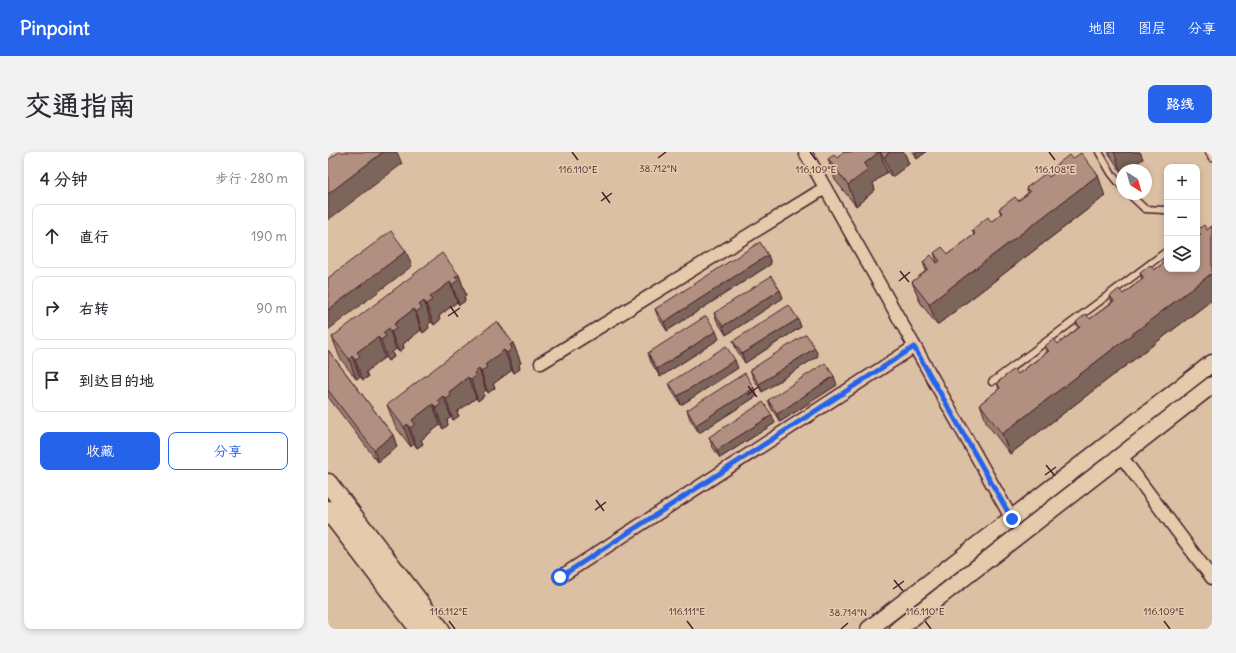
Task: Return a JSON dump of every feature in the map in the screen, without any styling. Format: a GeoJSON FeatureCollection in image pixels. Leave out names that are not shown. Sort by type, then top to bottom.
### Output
{"type":"FeatureCollection","features":[{"type":"Feature","properties":{"kind":"main road"},"geometry":{"type":"LineString","coordinates":[[869,629],[1212,363]]}},
{"type":"Feature","properties":{"kind":"main road"},"geometry":{"type":"LineString","coordinates":[[898,629],[1212,385]]}},
{"type":"Feature","properties":{"kind":"main road"},"geometry":{"type":"LineString","coordinates":[[328,483],[440,629]]}},
{"type":"Feature","properties":{"kind":"main road"},"geometry":{"type":"LineString","coordinates":[[328,510],[419,629]]}},
{"type":"Feature","properties":{"kind":"street"},"geometry":{"type":"LineString","coordinates":[[805,152],[1012,519]]}},
{"type":"Feature","properties":{"kind":"street"},"geometry":{"type":"LineString","coordinates":[[541,363],[825,188]]}},
{"type":"Feature","properties":{"kind":"street"},"geometry":{"type":"LineString","coordinates":[[560,577],[914,347]]}},
{"type":"Feature","properties":{"kind":"street"},"geometry":{"type":"LineString","coordinates":[[1121,456],[1212,578]]}},
{"type":"Feature","properties":{"kind":"lane"},"geometry":{"type":"LineString","coordinates":[[1099,152],[1116,179]]}},
{"type":"Feature","properties":{"kind":"lane"},"geometry":{"type":"LineString","coordinates":[[1209,152],[1212,158]]}},
{"type":"Feature","properties":{"kind":"lane"},"geometry":{"type":"LineString","coordinates":[[1136,200],[1145,209],[1164,211]]}},
{"type":"Feature","properties":{"kind":"lane"},"geometry":{"type":"LineString","coordinates":[[992,382],[1164,253]]}},
{"type":"Feature","properties":{"kind":"building"},"geometry":{"type":"Polygon","coordinates":[[[339,152],[383,152],[328,194],[328,160],[339,152]]]}},
{"type":"Feature","properties":{"kind":"building"},"geometry":{"type":"Polygon","coordinates":[[[844,152],[879,152],[864,164],[868,170],[848,185],[828,159],[834,155],[837,158],[844,152]]]}},
{"type":"Feature","properties":{"kind":"building"},"geometry":{"type":"Polygon","coordinates":[[[880,152],[890,152],[884,157],[880,152]]]}},
{"type":"Feature","properties":{"kind":"building"},"geometry":{"type":"Polygon","coordinates":[[[1081,153],[1098,175],[929,304],[912,282],[928,269],[923,262],[931,255],[937,263],[940,261],[934,253],[942,247],[948,254],[975,234],[972,230],[988,217],[991,222],[1002,213],[999,209],[1015,197],[1018,201],[1030,192],[1026,188],[1046,173],[1049,177],[1058,170],[1055,166],[1069,155],[1072,159],[1081,153]]]}},
{"type":"Feature","properties":{"kind":"building"},"geometry":{"type":"Polygon","coordinates":[[[1204,225],[1207,230],[1212,226],[1212,273],[1002,434],[980,404],[1000,388],[997,383],[1014,369],[1018,374],[1049,351],[1045,346],[1054,339],[1058,344],[1080,327],[1076,322],[1086,314],[1090,319],[1114,301],[1110,296],[1119,289],[1123,294],[1144,278],[1140,273],[1150,265],[1154,270],[1164,263],[1164,272],[1200,272],[1200,228],[1204,225]]]}},
{"type":"Feature","properties":{"kind":"building"},"geometry":{"type":"Polygon","coordinates":[[[391,231],[406,251],[328,310],[328,278],[391,231]]]}},
{"type":"Feature","properties":{"kind":"building"},"geometry":{"type":"Polygon","coordinates":[[[760,242],[768,255],[664,322],[655,309],[760,242]]]}},
{"type":"Feature","properties":{"kind":"building"},"geometry":{"type":"Polygon","coordinates":[[[442,253],[459,275],[455,277],[458,280],[452,285],[450,282],[430,297],[432,300],[426,304],[424,301],[419,305],[422,308],[416,312],[414,309],[394,324],[397,328],[391,332],[389,328],[383,333],[386,336],[381,340],[378,337],[357,352],[360,356],[355,360],[352,356],[349,359],[332,337],[442,253]]]}},
{"type":"Feature","properties":{"kind":"building"},"geometry":{"type":"Polygon","coordinates":[[[771,276],[780,290],[723,326],[714,313],[771,276]]]}},
{"type":"Feature","properties":{"kind":"building"},"geometry":{"type":"Polygon","coordinates":[[[789,305],[798,319],[742,354],[733,341],[789,305]]]}},
{"type":"Feature","properties":{"kind":"building"},"geometry":{"type":"Polygon","coordinates":[[[706,316],[716,331],[657,369],[648,353],[706,316]]]}},
{"type":"Feature","properties":{"kind":"building"},"geometry":{"type":"Polygon","coordinates":[[[497,321],[513,343],[510,345],[512,348],[507,353],[504,350],[485,365],[487,367],[481,372],[479,369],[474,373],[476,376],[471,380],[468,377],[449,392],[451,396],[446,399],[443,396],[438,400],[441,404],[436,408],[433,404],[412,420],[415,424],[410,428],[407,424],[404,427],[387,405],[497,321]]]}},
{"type":"Feature","properties":{"kind":"building"},"geometry":{"type":"Polygon","coordinates":[[[806,334],[815,348],[759,384],[750,370],[806,334]]]}},
{"type":"Feature","properties":{"kind":"building"},"geometry":{"type":"Polygon","coordinates":[[[726,346],[735,360],[678,396],[669,383],[726,346]]]}},
{"type":"Feature","properties":{"kind":"building"},"geometry":{"type":"Polygon","coordinates":[[[328,350],[393,435],[374,450],[328,390],[328,350]]]}},
{"type":"Feature","properties":{"kind":"building"},"geometry":{"type":"Polygon","coordinates":[[[825,363],[834,376],[777,414],[768,400],[825,363]]]}},
{"type":"Feature","properties":{"kind":"building"},"geometry":{"type":"Polygon","coordinates":[[[745,373],[754,388],[696,425],[687,410],[745,373]]]}},
{"type":"Feature","properties":{"kind":"building"},"geometry":{"type":"Polygon","coordinates":[[[763,402],[772,415],[717,450],[709,437],[763,402]]]}},
{"type":"Feature","properties":{"kind":"route"},"geometry":{"type":"LineString","coordinates":[[560,577],[914,347],[1012,519]]}}]}
